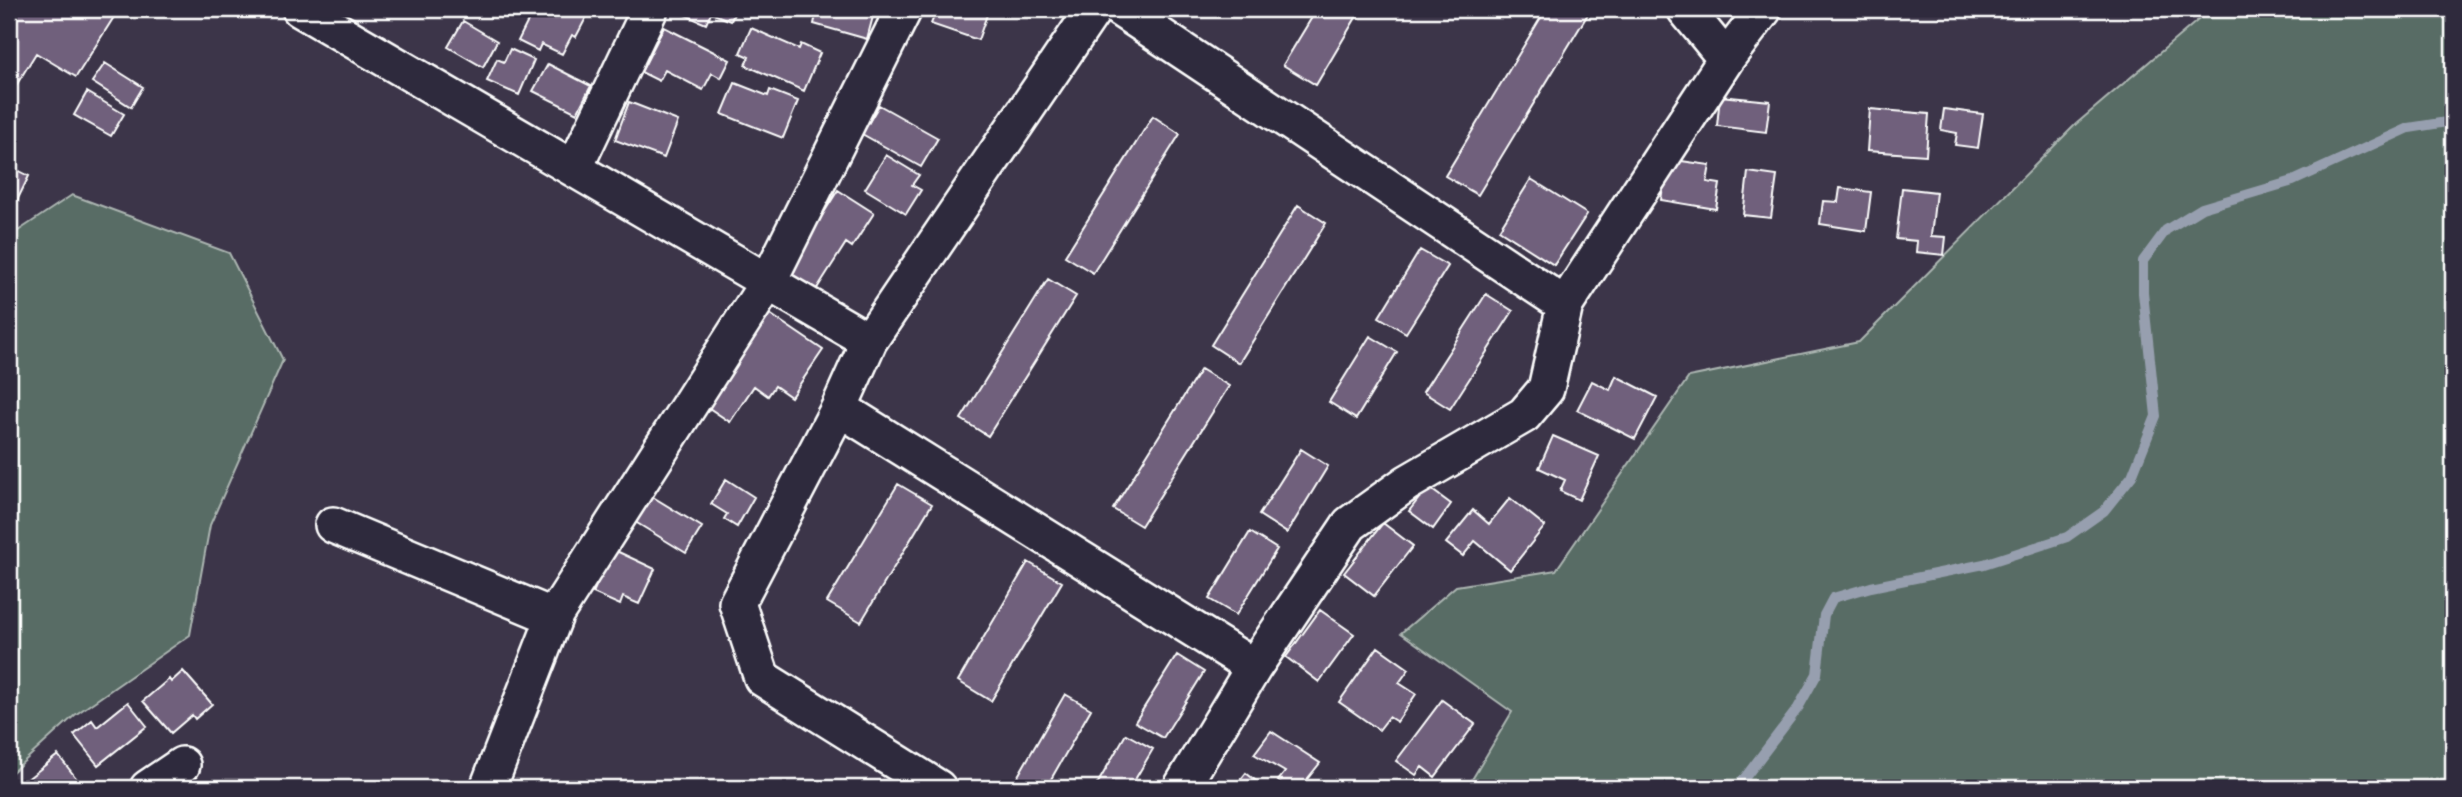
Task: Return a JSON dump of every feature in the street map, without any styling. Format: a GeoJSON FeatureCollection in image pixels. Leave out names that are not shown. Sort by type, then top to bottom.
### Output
{"type":"FeatureCollection","features":[{"type":"Feature","properties":{"kind":"street"},"geometry":{"type":"LineString","coordinates":[[300,9],[869,341]]}},
{"type":"Feature","properties":{"kind":"street"},"geometry":{"type":"LineString","coordinates":[[574,169],[650,9]]}},
{"type":"Feature","properties":{"kind":"street"},"geometry":{"type":"LineString","coordinates":[[488,788],[554,617],[768,282],[904,9]]}},
{"type":"Feature","properties":{"kind":"street"},"geometry":{"type":"LineString","coordinates":[[938,788],[762,678],[737,603],[839,408],[869,341],[1094,9]]}},
{"type":"Feature","properties":{"kind":"street"},"geometry":{"type":"LineString","coordinates":[[1120,9],[1565,305]]}},
{"type":"Feature","properties":{"kind":"street"},"geometry":{"type":"LineString","coordinates":[[1685,9],[1726,59]]}},
{"type":"Feature","properties":{"kind":"street"},"geometry":{"type":"LineString","coordinates":[[1181,788],[1254,667],[1350,524],[1407,483],[1524,415],[1546,388],[1565,305],[1726,59],[1764,9]]}},
{"type":"Feature","properties":{"kind":"street"},"geometry":{"type":"LineString","coordinates":[[839,408],[1254,667]]}},
{"type":"Feature","properties":{"kind":"street"},"geometry":{"type":"LineString","coordinates":[[333,525],[554,617]]}},
{"type":"Feature","properties":{"kind":"street"},"geometry":{"type":"LineString","coordinates":[[148,788],[182,765]]}},
{"type":"Feature","properties":{"kind":"green space"},"geometry":{"type":"Polygon","coordinates":[[[2211,9],[2453,9],[2453,788],[1467,788],[1512,712],[1401,633],[1456,586],[1556,570],[1689,377],[1859,342],[2076,124],[2211,9]]]}},
{"type":"Feature","properties":{"kind":"green space"},"geometry":{"type":"Polygon","coordinates":[[[72,195],[229,253],[283,360],[210,525],[190,635],[75,715],[9,775],[9,237],[72,195]]]}},
{"type":"Feature","properties":{"kind":"building"},"geometry":{"type":"Polygon","coordinates":[[[9,9],[119,9],[76,77],[36,53],[9,97],[9,9]]]}},
{"type":"Feature","properties":{"kind":"building"},"geometry":{"type":"Polygon","coordinates":[[[534,9],[586,9],[583,14],[587,16],[576,37],[572,35],[562,54],[541,44],[538,51],[518,41],[534,9]]]}},
{"type":"Feature","properties":{"kind":"building"},"geometry":{"type":"Polygon","coordinates":[[[671,9],[736,9],[731,21],[711,13],[706,24],[671,9]]]}},
{"type":"Feature","properties":{"kind":"building"},"geometry":{"type":"Polygon","coordinates":[[[809,9],[875,9],[867,39],[814,24],[816,15],[808,12],[809,9]]]}},
{"type":"Feature","properties":{"kind":"building"},"geometry":{"type":"Polygon","coordinates":[[[937,9],[989,9],[978,40],[931,24],[937,9]]]}},
{"type":"Feature","properties":{"kind":"building"},"geometry":{"type":"Polygon","coordinates":[[[1317,9],[1361,9],[1316,85],[1283,65],[1317,9]]]}},
{"type":"Feature","properties":{"kind":"building"},"geometry":{"type":"Polygon","coordinates":[[[1546,9],[1591,9],[1478,195],[1445,176],[1546,9]]]}},
{"type":"Feature","properties":{"kind":"building"},"geometry":{"type":"Polygon","coordinates":[[[463,21],[497,41],[483,67],[448,47],[463,21]]]}},
{"type":"Feature","properties":{"kind":"building"},"geometry":{"type":"Polygon","coordinates":[[[664,27],[730,60],[721,78],[712,73],[703,90],[665,70],[659,81],[641,72],[664,27]]]}},
{"type":"Feature","properties":{"kind":"building"},"geometry":{"type":"Polygon","coordinates":[[[751,28],[799,49],[801,44],[820,53],[804,91],[745,65],[749,57],[740,53],[751,28]]]}},
{"type":"Feature","properties":{"kind":"building"},"geometry":{"type":"Polygon","coordinates":[[[510,49],[534,60],[519,95],[487,81],[497,59],[504,62],[510,49]]]}},
{"type":"Feature","properties":{"kind":"building"},"geometry":{"type":"Polygon","coordinates":[[[105,63],[143,87],[131,107],[92,82],[105,63]]]}},
{"type":"Feature","properties":{"kind":"building"},"geometry":{"type":"Polygon","coordinates":[[[548,64],[591,86],[577,113],[533,91],[548,64]]]}},
{"type":"Feature","properties":{"kind":"building"},"geometry":{"type":"Polygon","coordinates":[[[735,83],[768,96],[770,90],[798,101],[783,138],[722,114],[735,83]]]}},
{"type":"Feature","properties":{"kind":"building"},"geometry":{"type":"Polygon","coordinates":[[[87,92],[124,114],[111,136],[74,115],[87,92]]]}},
{"type":"Feature","properties":{"kind":"building"},"geometry":{"type":"Polygon","coordinates":[[[1720,96],[1770,101],[1766,132],[1717,126],[1720,96]]]}},
{"type":"Feature","properties":{"kind":"building"},"geometry":{"type":"Polygon","coordinates":[[[629,102],[678,121],[664,158],[615,140],[629,102]]]}},
{"type":"Feature","properties":{"kind":"building"},"geometry":{"type":"Polygon","coordinates":[[[879,105],[938,138],[921,167],[862,134],[879,105]]]}},
{"type":"Feature","properties":{"kind":"building"},"geometry":{"type":"Polygon","coordinates":[[[1870,109],[1929,114],[1926,155],[1867,151],[1870,109]]]}},
{"type":"Feature","properties":{"kind":"building"},"geometry":{"type":"Polygon","coordinates":[[[1944,109],[1983,114],[1978,148],[1955,145],[1957,133],[1941,130],[1944,109]]]}},
{"type":"Feature","properties":{"kind":"building"},"geometry":{"type":"Polygon","coordinates":[[[1153,116],[1180,134],[1093,273],[1065,256],[1153,116]]]}},
{"type":"Feature","properties":{"kind":"building"},"geometry":{"type":"Polygon","coordinates":[[[886,155],[919,175],[912,185],[921,190],[906,214],[865,189],[886,155]]]}},
{"type":"Feature","properties":{"kind":"building"},"geometry":{"type":"Polygon","coordinates":[[[1667,159],[1710,165],[1707,182],[1720,184],[1716,209],[1661,200],[1667,159]]]}},
{"type":"Feature","properties":{"kind":"building"},"geometry":{"type":"Polygon","coordinates":[[[9,166],[29,176],[9,217],[9,166]]]}},
{"type":"Feature","properties":{"kind":"building"},"geometry":{"type":"Polygon","coordinates":[[[1748,172],[1777,176],[1771,218],[1743,215],[1748,172]]]}},
{"type":"Feature","properties":{"kind":"building"},"geometry":{"type":"Polygon","coordinates":[[[1531,179],[1587,214],[1554,265],[1499,230],[1531,179]]]}},
{"type":"Feature","properties":{"kind":"building"},"geometry":{"type":"Polygon","coordinates":[[[1840,188],[1871,192],[1866,231],[1820,224],[1823,201],[1838,202],[1840,188]]]}},
{"type":"Feature","properties":{"kind":"building"},"geometry":{"type":"Polygon","coordinates":[[[1902,188],[1936,192],[1931,236],[1946,237],[1944,255],[1916,252],[1917,241],[1896,239],[1902,188]]]}},
{"type":"Feature","properties":{"kind":"building"},"geometry":{"type":"Polygon","coordinates":[[[838,190],[874,213],[852,247],[846,243],[816,290],[787,272],[838,190]]]}},
{"type":"Feature","properties":{"kind":"building"},"geometry":{"type":"Polygon","coordinates":[[[1298,205],[1326,223],[1239,363],[1211,345],[1298,205]]]}},
{"type":"Feature","properties":{"kind":"building"},"geometry":{"type":"Polygon","coordinates":[[[1420,250],[1448,266],[1406,333],[1379,317],[1420,250]]]}},
{"type":"Feature","properties":{"kind":"building"},"geometry":{"type":"Polygon","coordinates":[[[1048,279],[1076,296],[988,436],[961,419],[1048,279]]]}},
{"type":"Feature","properties":{"kind":"building"},"geometry":{"type":"Polygon","coordinates":[[[1486,294],[1513,311],[1450,409],[1423,392],[1486,294]]]}},
{"type":"Feature","properties":{"kind":"building"},"geometry":{"type":"Polygon","coordinates":[[[767,312],[823,350],[791,397],[775,386],[768,396],[754,386],[730,422],[703,404],[767,312]]]}},
{"type":"Feature","properties":{"kind":"building"},"geometry":{"type":"Polygon","coordinates":[[[1370,336],[1397,352],[1356,419],[1329,402],[1370,336]]]}},
{"type":"Feature","properties":{"kind":"building"},"geometry":{"type":"Polygon","coordinates":[[[1201,369],[1229,386],[1141,526],[1113,509],[1201,369]]]}},
{"type":"Feature","properties":{"kind":"building"},"geometry":{"type":"Polygon","coordinates":[[[1616,376],[1657,397],[1635,439],[1577,410],[1592,381],[1610,390],[1616,376]]]}},
{"type":"Feature","properties":{"kind":"building"},"geometry":{"type":"Polygon","coordinates":[[[1553,436],[1599,456],[1579,500],[1560,491],[1565,480],[1539,468],[1553,436]]]}},
{"type":"Feature","properties":{"kind":"building"},"geometry":{"type":"Polygon","coordinates":[[[1301,449],[1328,466],[1287,533],[1259,515],[1301,449]]]}},
{"type":"Feature","properties":{"kind":"building"},"geometry":{"type":"Polygon","coordinates":[[[726,479],[754,497],[737,527],[724,519],[727,514],[711,504],[726,479]]]}},
{"type":"Feature","properties":{"kind":"building"},"geometry":{"type":"Polygon","coordinates":[[[898,484],[932,504],[861,622],[827,602],[898,484]]]}},
{"type":"Feature","properties":{"kind":"building"},"geometry":{"type":"Polygon","coordinates":[[[1428,487],[1451,504],[1433,529],[1409,511],[1428,487]]]}},
{"type":"Feature","properties":{"kind":"building"},"geometry":{"type":"Polygon","coordinates":[[[648,494],[702,527],[686,553],[632,520],[648,494]]]}},
{"type":"Feature","properties":{"kind":"building"},"geometry":{"type":"Polygon","coordinates":[[[1510,498],[1545,526],[1510,570],[1475,541],[1463,556],[1446,543],[1473,510],[1489,524],[1510,498]]]}},
{"type":"Feature","properties":{"kind":"building"},"geometry":{"type":"Polygon","coordinates":[[[1383,523],[1413,546],[1374,596],[1344,573],[1383,523]]]}},
{"type":"Feature","properties":{"kind":"building"},"geometry":{"type":"Polygon","coordinates":[[[1250,532],[1277,549],[1236,615],[1209,599],[1250,532]]]}},
{"type":"Feature","properties":{"kind":"building"},"geometry":{"type":"Polygon","coordinates":[[[612,549],[655,569],[639,604],[623,597],[620,605],[593,593],[612,549]]]}},
{"type":"Feature","properties":{"kind":"building"},"geometry":{"type":"Polygon","coordinates":[[[1028,562],[1062,582],[991,701],[958,681],[1028,562]]]}},
{"type":"Feature","properties":{"kind":"building"},"geometry":{"type":"Polygon","coordinates":[[[1320,610],[1354,634],[1319,682],[1286,657],[1320,610]]]}},
{"type":"Feature","properties":{"kind":"building"},"geometry":{"type":"Polygon","coordinates":[[[1378,647],[1409,669],[1399,683],[1416,694],[1397,722],[1389,717],[1379,730],[1339,702],[1378,647]]]}},
{"type":"Feature","properties":{"kind":"building"},"geometry":{"type":"Polygon","coordinates":[[[1177,655],[1204,672],[1163,738],[1135,722],[1177,655]]]}},
{"type":"Feature","properties":{"kind":"building"},"geometry":{"type":"Polygon","coordinates":[[[183,671],[212,704],[195,719],[192,715],[171,733],[143,701],[183,671]]]}},
{"type":"Feature","properties":{"kind":"building"},"geometry":{"type":"Polygon","coordinates":[[[1065,694],[1091,709],[1046,788],[1011,788],[1065,694]]]}},
{"type":"Feature","properties":{"kind":"building"},"geometry":{"type":"Polygon","coordinates":[[[1442,700],[1475,724],[1435,777],[1422,767],[1416,775],[1396,761],[1442,700]]]}},
{"type":"Feature","properties":{"kind":"building"},"geometry":{"type":"Polygon","coordinates":[[[128,702],[147,726],[98,765],[74,735],[92,720],[97,727],[128,702]]]}},
{"type":"Feature","properties":{"kind":"building"},"geometry":{"type":"Polygon","coordinates":[[[1271,731],[1320,763],[1300,788],[1289,788],[1278,781],[1285,772],[1254,754],[1271,731]]]}},
{"type":"Feature","properties":{"kind":"building"},"geometry":{"type":"Polygon","coordinates":[[[1126,734],[1153,749],[1130,788],[1095,788],[1126,734]]]}},
{"type":"Feature","properties":{"kind":"building"},"geometry":{"type":"Polygon","coordinates":[[[58,755],[84,788],[16,788],[58,755]]]}},
{"type":"Feature","properties":{"kind":"building"},"geometry":{"type":"Polygon","coordinates":[[[1246,773],[1265,788],[1234,788],[1246,773]]]}},
{"type":"Feature","properties":{"kind":"waterway"},"geometry":{"type":"LineString","coordinates":[[1737,788],[1798,708],[1817,674],[1824,615],[1833,598],[1871,587],[1984,564],[2067,537],[2104,511],[2132,476],[2156,416],[2143,293],[2143,261],[2166,230],[2202,208],[2293,181],[2409,128],[2453,121]]}}]}
